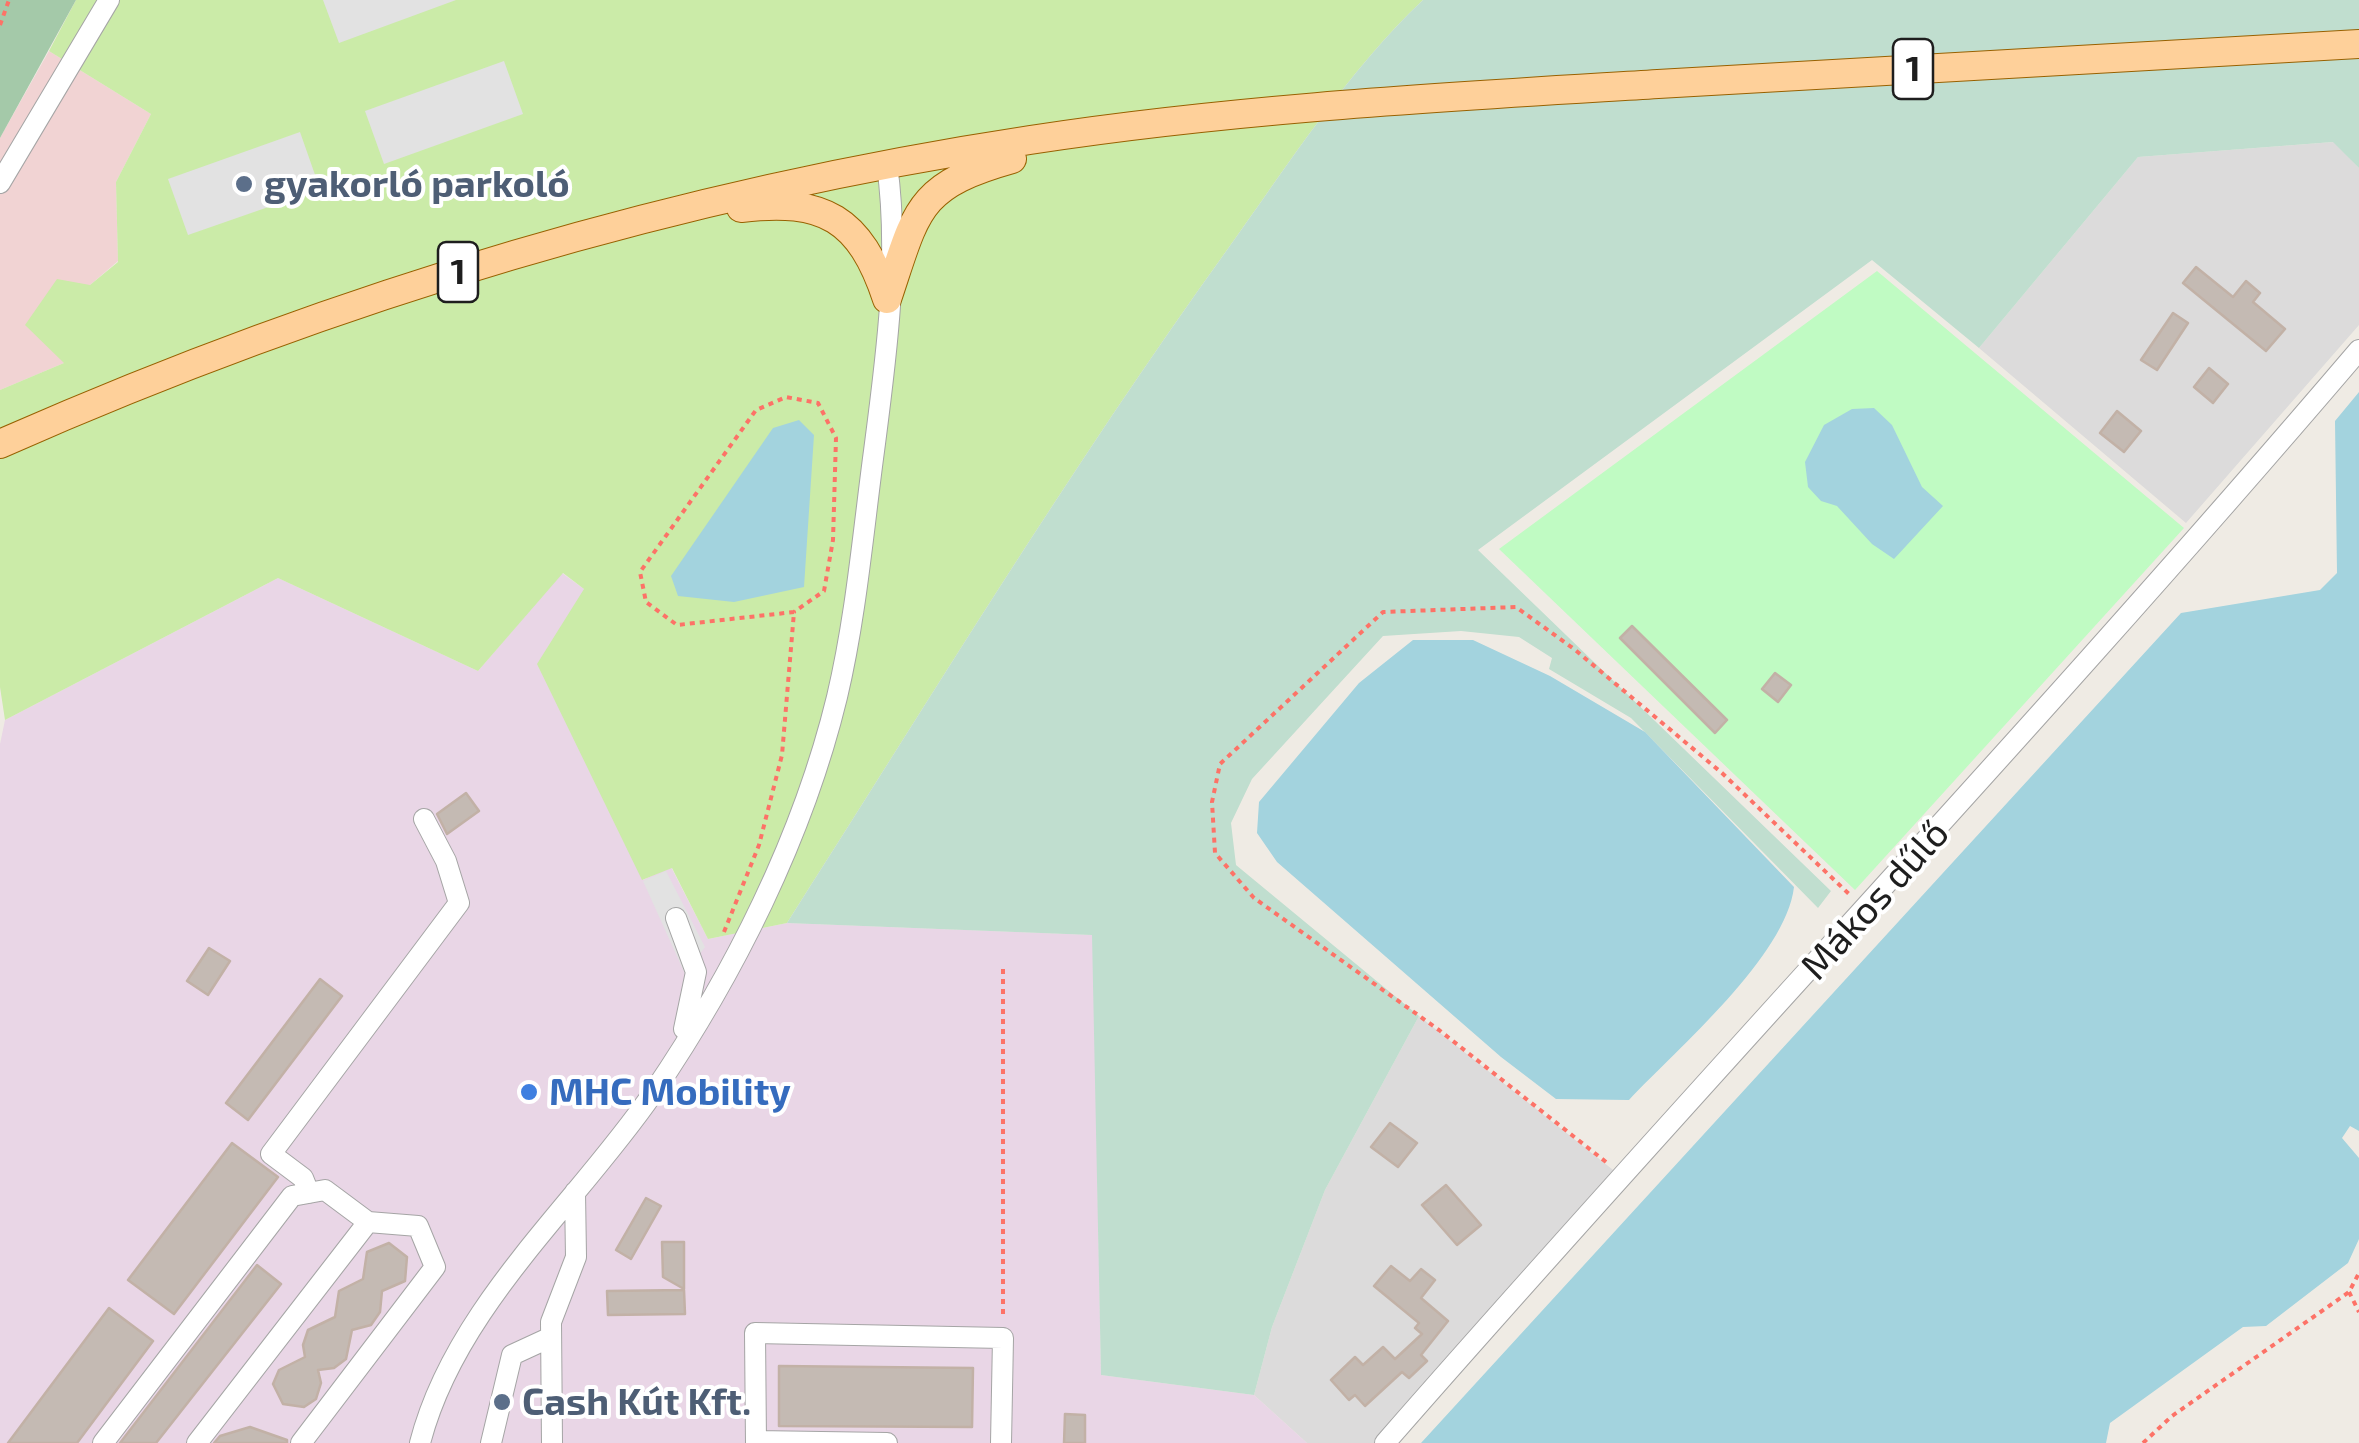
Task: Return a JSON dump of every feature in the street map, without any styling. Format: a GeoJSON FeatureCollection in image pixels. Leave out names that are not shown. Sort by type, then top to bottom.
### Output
{"type":"FeatureCollection","features":[{"type":"Feature","properties":{"kind":"main road","name":"1"},"geometry":{"type":"LineString","coordinates":[[0,444],[120,391],[292,327],[535,246],[625,222],[760,198],[830,175],[886,164],[1139,125],[1468,96],[2359,44]]}},
{"type":"Feature","properties":{"kind":"main road"},"geometry":{"type":"LineString","coordinates":[[888,298],[916,215],[940,187],[964,172],[1139,125]]}},
{"type":"Feature","properties":{"kind":"main road"},"geometry":{"type":"LineString","coordinates":[[760,198],[816,208],[854,231],[875,261],[888,298]]}},
{"type":"Feature","properties":{"kind":"street"},"geometry":{"type":"LineString","coordinates":[[0,183],[110,0]]}},
{"type":"Feature","properties":{"kind":"street"},"geometry":{"type":"LineString","coordinates":[[420,1443],[429,1408],[480,1318],[653,1093],[712,994],[794,833],[838,694],[877,426],[892,204],[886,164]]}},
{"type":"Feature","properties":{"kind":"street","name":"Mákos dűlő"},"geometry":{"type":"LineString","coordinates":[[1385,1443],[1620,1174],[1866,911],[2156,588],[2359,350]]}},
{"type":"Feature","properties":{"kind":"street"},"geometry":{"type":"LineString","coordinates":[[309,1193],[303,1178],[271,1154],[459,903],[446,861],[424,819]]}},
{"type":"Feature","properties":{"kind":"street"},"geometry":{"type":"LineString","coordinates":[[676,918],[696,972],[681,1046]]}},
{"type":"Feature","properties":{"kind":"street"},"geometry":{"type":"LineString","coordinates":[[103,1443],[292,1196],[325,1190],[368,1222],[418,1226],[435,1267],[301,1443]]}},
{"type":"Feature","properties":{"kind":"street"},"geometry":{"type":"LineString","coordinates":[[552,1443],[552,1322],[576,1257],[575,1192]]}},
{"type":"Feature","properties":{"kind":"street"},"geometry":{"type":"LineString","coordinates":[[197,1443],[368,1222]]}},
{"type":"Feature","properties":{"kind":"street"},"geometry":{"type":"LineString","coordinates":[[887,1443],[756,1442],[755,1333],[1003,1338],[1001,1443]]}},
{"type":"Feature","properties":{"kind":"street"},"geometry":{"type":"LineString","coordinates":[[491,1443],[512,1355],[552,1337]]}},
{"type":"Feature","properties":{"kind":"path"},"geometry":{"type":"LineString","coordinates":[[0,23],[9,0]]}},
{"type":"Feature","properties":{"kind":"path"},"geometry":{"type":"LineString","coordinates":[[786,396],[818,403],[836,438],[833,540],[824,591],[794,612],[677,624],[646,602],[640,572],[756,410],[786,396]]}},
{"type":"Feature","properties":{"kind":"path"},"geometry":{"type":"LineString","coordinates":[[1620,1174],[1438,1030],[1254,898],[1215,853],[1212,802],[1220,764],[1384,612],[1516,607],[1574,649],[1722,773],[1866,911]]}},
{"type":"Feature","properties":{"kind":"path"},"geometry":{"type":"LineString","coordinates":[[721,940],[759,844],[782,755],[794,612]]}},
{"type":"Feature","properties":{"kind":"path"},"geometry":{"type":"LineString","coordinates":[[1003,968],[1003,1338]]}},
{"type":"Feature","properties":{"kind":"path"},"geometry":{"type":"LineString","coordinates":[[2143,1443],[2172,1416],[2349,1292],[2359,1273]]}},
{"type":"Feature","properties":{"kind":"path"},"geometry":{"type":"LineString","coordinates":[[2349,1292],[2359,1312]]}},
{"type":"Feature","properties":{"kind":"shaded area"},"geometry":{"type":"Polygon","coordinates":[[[323,0],[456,0],[339,43],[323,0]]]}},
{"type":"Feature","properties":{"kind":"shaded area"},"geometry":{"type":"Polygon","coordinates":[[[49,51],[151,114],[116,182],[118,261],[90,285],[64,363],[0,390],[0,138],[49,51]]]}},
{"type":"Feature","properties":{"kind":"shaded area"},"geometry":{"type":"Polygon","coordinates":[[[504,61],[523,114],[384,164],[365,111],[504,61]]]}},
{"type":"Feature","properties":{"kind":"shaded area","name":"gyakorló parkoló"},"geometry":{"type":"Polygon","coordinates":[[[300,132],[320,189],[188,235],[168,179],[300,132]]]}},
{"type":"Feature","properties":{"kind":"shaded area"},"geometry":{"type":"Polygon","coordinates":[[[2334,142],[2359,168],[2359,325],[2186,523],[1979,348],[2138,157],[2334,142]]]}},
{"type":"Feature","properties":{"kind":"shaded area"},"geometry":{"type":"Polygon","coordinates":[[[562,573],[584,589],[643,880],[671,867],[708,939],[787,923],[1093,935],[1101,1375],[1254,1395],[1307,1443],[0,1443],[0,744],[5,720],[278,578],[478,671],[562,573]]]}},
{"type":"Feature","properties":{"kind":"shaded area"},"geometry":{"type":"Polygon","coordinates":[[[666,871],[705,947],[685,974],[643,881],[666,871]]]}},
{"type":"Feature","properties":{"kind":"shaded area"},"geometry":{"type":"Polygon","coordinates":[[[1419,1016],[1627,1181],[1394,1443],[1307,1443],[1254,1395],[1272,1327],[1325,1190],[1419,1016]]]}},
{"type":"Feature","properties":{"kind":"green space"},"geometry":{"type":"Polygon","coordinates":[[[0,0],[76,0],[0,138],[0,0]]]}},
{"type":"Feature","properties":{"kind":"green space"},"geometry":{"type":"Polygon","coordinates":[[[76,0],[1423,0],[1344,88],[1169,332],[1002,584],[787,923],[708,939],[672,868],[642,880],[537,664],[584,589],[563,573],[478,671],[278,578],[5,720],[0,687],[0,390],[64,363],[25,325],[57,279],[90,285],[118,262],[116,182],[151,114],[49,51],[76,0]]]}},
{"type":"Feature","properties":{"kind":"green space"},"geometry":{"type":"Polygon","coordinates":[[[1423,0],[2359,0],[2359,168],[2333,142],[2138,157],[1979,348],[1872,260],[1478,550],[1831,891],[1818,908],[1631,718],[1549,669],[1552,658],[1519,637],[1461,631],[1383,636],[1252,779],[1231,823],[1236,865],[1419,1016],[1325,1190],[1272,1327],[1254,1395],[1101,1375],[1092,935],[787,923],[1002,584],[1169,332],[1344,88],[1423,0]]]}},
{"type":"Feature","properties":{"kind":"green space"},"geometry":{"type":"Polygon","coordinates":[[[1877,271],[2184,528],[1855,890],[1499,549],[1877,271]]]}},
{"type":"Feature","properties":{"kind":"water"},"geometry":{"type":"Polygon","coordinates":[[[2359,392],[2359,1131],[2350,1126],[2342,1138],[2359,1158],[2359,1239],[2348,1263],[2266,1326],[2243,1327],[2110,1423],[2106,1443],[1421,1443],[2181,613],[2320,590],[2337,573],[2335,421],[2359,392]]]}},
{"type":"Feature","properties":{"kind":"water"},"geometry":{"type":"Polygon","coordinates":[[[1874,408],[1892,425],[1922,487],[1943,506],[1894,559],[1872,544],[1837,506],[1821,501],[1808,487],[1805,462],[1824,425],[1852,409],[1874,408]]]}},
{"type":"Feature","properties":{"kind":"water"},"geometry":{"type":"Polygon","coordinates":[[[799,420],[814,435],[804,587],[734,602],[678,596],[671,576],[773,428],[799,420]]]}},
{"type":"Feature","properties":{"kind":"water"},"geometry":{"type":"Polygon","coordinates":[[[1413,640],[1473,640],[1550,676],[1645,732],[1794,887],[1787,914],[1751,971],[1629,1100],[1556,1099],[1501,1057],[1277,862],[1257,833],[1259,802],[1359,683],[1413,640]]]}},
{"type":"Feature","properties":{"kind":"building"},"geometry":{"type":"Polygon","coordinates":[[[2196,267],[2233,297],[2246,281],[2260,293],[2253,302],[2285,329],[2266,351],[2183,283],[2196,267]]]}},
{"type":"Feature","properties":{"kind":"building"},"geometry":{"type":"Polygon","coordinates":[[[2173,313],[2188,323],[2157,370],[2141,360],[2173,313]]]}},
{"type":"Feature","properties":{"kind":"building"},"geometry":{"type":"Polygon","coordinates":[[[2209,368],[2228,384],[2213,403],[2194,387],[2209,368]]]}},
{"type":"Feature","properties":{"kind":"building"},"geometry":{"type":"Polygon","coordinates":[[[2117,411],[2141,431],[2124,452],[2100,433],[2117,411]]]}},
{"type":"Feature","properties":{"kind":"building"},"geometry":{"type":"Polygon","coordinates":[[[1632,626],[1727,720],[1715,733],[1620,638],[1632,626]]]}},
{"type":"Feature","properties":{"kind":"building"},"geometry":{"type":"Polygon","coordinates":[[[1775,673],[1791,685],[1778,702],[1762,689],[1775,673]]]}},
{"type":"Feature","properties":{"kind":"building"},"geometry":{"type":"Polygon","coordinates":[[[466,793],[479,811],[447,834],[437,814],[466,793]]]}},
{"type":"Feature","properties":{"kind":"building"},"geometry":{"type":"Polygon","coordinates":[[[209,948],[230,961],[208,995],[187,981],[209,948]]]}},
{"type":"Feature","properties":{"kind":"building"},"geometry":{"type":"Polygon","coordinates":[[[320,979],[342,996],[248,1120],[226,1103],[320,979]]]}},
{"type":"Feature","properties":{"kind":"building"},"geometry":{"type":"Polygon","coordinates":[[[1390,1123],[1417,1143],[1398,1167],[1371,1147],[1390,1123]]]}},
{"type":"Feature","properties":{"kind":"building"},"geometry":{"type":"Polygon","coordinates":[[[232,1143],[278,1177],[174,1314],[128,1280],[232,1143]]]}},
{"type":"Feature","properties":{"kind":"building"},"geometry":{"type":"Polygon","coordinates":[[[1446,1185],[1481,1225],[1457,1245],[1422,1205],[1446,1185]]]}},
{"type":"Feature","properties":{"kind":"building"},"geometry":{"type":"Polygon","coordinates":[[[646,1198],[661,1206],[631,1259],[616,1250],[646,1198]]]}},
{"type":"Feature","properties":{"kind":"building"},"geometry":{"type":"Polygon","coordinates":[[[662,1242],[684,1242],[684,1289],[663,1277],[662,1242]]]}},
{"type":"Feature","properties":{"kind":"building"},"geometry":{"type":"Polygon","coordinates":[[[389,1243],[407,1257],[405,1281],[382,1291],[380,1312],[371,1325],[352,1330],[346,1359],[334,1368],[318,1370],[321,1383],[316,1399],[304,1407],[283,1404],[273,1384],[279,1370],[305,1357],[303,1345],[308,1330],[335,1317],[339,1291],[363,1279],[367,1252],[389,1243]]]}},
{"type":"Feature","properties":{"kind":"building"},"geometry":{"type":"Polygon","coordinates":[[[257,1265],[281,1284],[156,1443],[120,1443],[257,1265]]]}},
{"type":"Feature","properties":{"kind":"building"},"geometry":{"type":"Polygon","coordinates":[[[1391,1266],[1410,1281],[1421,1269],[1435,1280],[1421,1298],[1448,1321],[1421,1355],[1427,1361],[1409,1378],[1402,1372],[1365,1406],[1355,1395],[1349,1400],[1331,1380],[1355,1357],[1363,1365],[1383,1347],[1395,1359],[1422,1334],[1415,1328],[1419,1323],[1374,1286],[1391,1266]]]}},
{"type":"Feature","properties":{"kind":"building"},"geometry":{"type":"Polygon","coordinates":[[[684,1290],[685,1314],[608,1315],[607,1291],[684,1290]]]}},
{"type":"Feature","properties":{"kind":"building"},"geometry":{"type":"Polygon","coordinates":[[[109,1308],[153,1341],[77,1443],[8,1443],[109,1308]]]}},
{"type":"Feature","properties":{"kind":"building"},"geometry":{"type":"Polygon","coordinates":[[[779,1366],[973,1368],[972,1427],[779,1426],[779,1366]]]}},
{"type":"Feature","properties":{"kind":"building"},"geometry":{"type":"Polygon","coordinates":[[[1065,1414],[1085,1415],[1085,1443],[1064,1443],[1065,1414]]]}},
{"type":"Feature","properties":{"kind":"building"},"geometry":{"type":"Polygon","coordinates":[[[250,1427],[287,1443],[214,1443],[220,1436],[250,1427]]]}},
{"type":"Feature","properties":{"kind":"place","name":"gyakorló parkoló"},"geometry":{"type":"Point","coordinates":[244,184]}},
{"type":"Feature","properties":{"kind":"place","name":"MHC Mobility"},"geometry":{"type":"Point","coordinates":[529,1092]}},
{"type":"Feature","properties":{"kind":"place","name":"Cash Kút Kft."},"geometry":{"type":"Point","coordinates":[502,1402]}}]}
